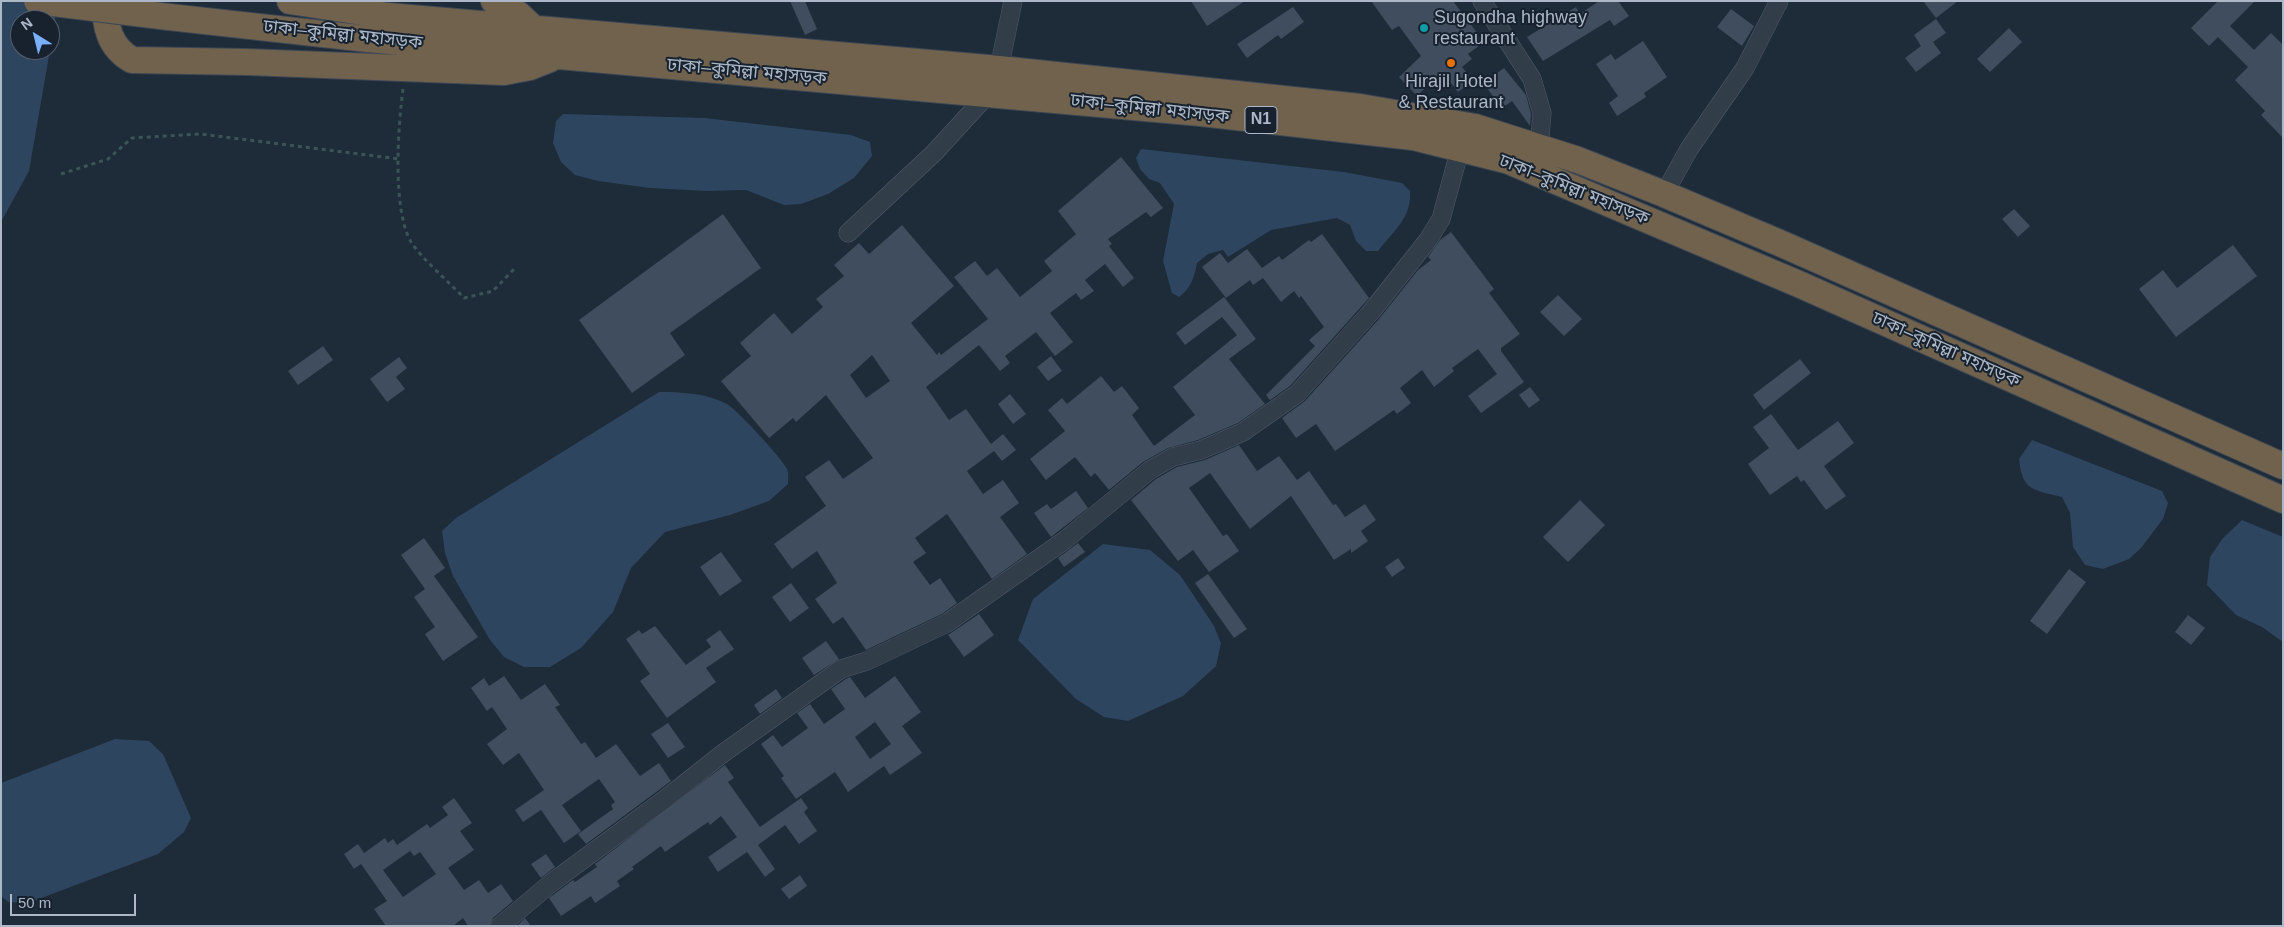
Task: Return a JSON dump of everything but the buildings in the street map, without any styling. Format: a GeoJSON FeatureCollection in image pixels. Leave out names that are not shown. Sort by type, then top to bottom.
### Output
{"type":"FeatureCollection","features":[{"type":"Feature","properties":{"kind":"highway","name":"ঢাকা–কুমিল্লা মহাসড়ক"},"geometry":{"type":"LineString","coordinates":[[37,1],[368,39],[1202,113],[1413,137],[1509,161],[1691,238],[2283,500]]}},
{"type":"Feature","properties":{"kind":"highway"},"geometry":{"type":"LineString","coordinates":[[106,1],[107,30],[113,44],[120,54],[132,60],[247,62],[504,72],[530,67],[560,56]]}},
{"type":"Feature","properties":{"kind":"highway","name":"ঢাকা–কুমিল্লা মহাসড়ক"},"geometry":{"type":"LineString","coordinates":[[290,1],[388,16],[1000,69],[1360,107],[1475,127],[1578,160],[1664,194],[1782,244],[2283,466]]}},
{"type":"Feature","properties":{"kind":"highway"},"geometry":{"type":"LineString","coordinates":[[494,1],[518,14],[534,29]]}},
{"type":"Feature","properties":{"kind":"street"},"geometry":{"type":"LineString","coordinates":[[1000,69],[1013,1]]}},
{"type":"Feature","properties":{"kind":"street"},"geometry":{"type":"LineString","coordinates":[[1482,1],[1532,78],[1542,114],[1539,148]]}},
{"type":"Feature","properties":{"kind":"street"},"geometry":{"type":"LineString","coordinates":[[1664,194],[1690,149],[1745,68],[1779,1]]}},
{"type":"Feature","properties":{"kind":"street"},"geometry":{"type":"LineString","coordinates":[[848,233],[934,154],[989,94]]}},
{"type":"Feature","properties":{"kind":"street"},"geometry":{"type":"LineString","coordinates":[[500,926],[551,884],[664,800],[722,754],[841,669],[867,661],[947,623],[1065,540],[1150,470],[1173,457],[1201,450],[1243,432],[1297,394],[1371,312],[1428,240],[1441,219],[1460,149]]}},
{"type":"Feature","properties":{"kind":"path"},"geometry":{"type":"LineString","coordinates":[[404,68],[399,159],[401,216],[412,242],[464,298],[493,292],[516,267]]}},
{"type":"Feature","properties":{"kind":"path"},"geometry":{"type":"LineString","coordinates":[[61,174],[108,159],[132,138],[200,134],[399,159]]}},
{"type":"Feature","properties":{"kind":"water"},"geometry":{"type":"Polygon","coordinates":[[[1,1],[58,1],[57,10],[10,10],[10,60],[48,60],[29,171],[1,222],[1,1]]]}},
{"type":"Feature","properties":{"kind":"water"},"geometry":{"type":"Polygon","coordinates":[[[563,114],[705,118],[851,135],[870,142],[872,156],[854,178],[828,194],[801,204],[784,205],[746,190],[707,191],[650,188],[598,181],[575,175],[561,162],[553,143],[556,121],[563,114]]]}},
{"type":"Feature","properties":{"kind":"water"},"geometry":{"type":"Polygon","coordinates":[[[1141,149],[1344,172],[1402,183],[1410,191],[1410,200],[1401,223],[1378,251],[1366,251],[1356,241],[1350,225],[1337,218],[1271,230],[1228,257],[1223,250],[1208,254],[1197,263],[1191,282],[1179,297],[1172,293],[1163,261],[1174,204],[1160,183],[1149,179],[1140,169],[1136,158],[1141,149]]]}},
{"type":"Feature","properties":{"kind":"water"},"geometry":{"type":"Polygon","coordinates":[[[659,392],[702,395],[727,404],[749,424],[783,463],[788,471],[788,484],[769,501],[730,515],[665,532],[631,568],[613,612],[581,648],[550,667],[524,667],[504,657],[490,640],[453,576],[445,553],[442,531],[456,518],[659,392]]]}},
{"type":"Feature","properties":{"kind":"water"},"geometry":{"type":"Polygon","coordinates":[[[2032,440],[2162,491],[2168,503],[2163,519],[2141,548],[2129,559],[2103,569],[2085,565],[2073,547],[2070,513],[2062,497],[2037,491],[2027,484],[2023,478],[2019,459],[2032,440]]]}},
{"type":"Feature","properties":{"kind":"water"},"geometry":{"type":"Polygon","coordinates":[[[2242,520],[2283,537],[2283,642],[2262,627],[2236,615],[2207,585],[2210,557],[2223,538],[2242,520]]]}},
{"type":"Feature","properties":{"kind":"water"},"geometry":{"type":"Polygon","coordinates":[[[1103,544],[1150,550],[1180,575],[1214,626],[1221,643],[1216,666],[1183,696],[1128,721],[1104,717],[1076,699],[1018,640],[1033,599],[1103,544]]]}},
{"type":"Feature","properties":{"kind":"water"},"geometry":{"type":"Polygon","coordinates":[[[115,739],[149,741],[163,754],[191,818],[184,832],[158,854],[28,903],[8,902],[1,896],[1,783],[115,739]]]}},
{"type":"Feature","properties":{"kind":"place","name":"Sugondha highway restaurant"},"geometry":{"type":"Point","coordinates":[1424,28]}},
{"type":"Feature","properties":{"kind":"place","name":"Hirajil Hotel & Restaurant"},"geometry":{"type":"Point","coordinates":[1451,63]}}]}
